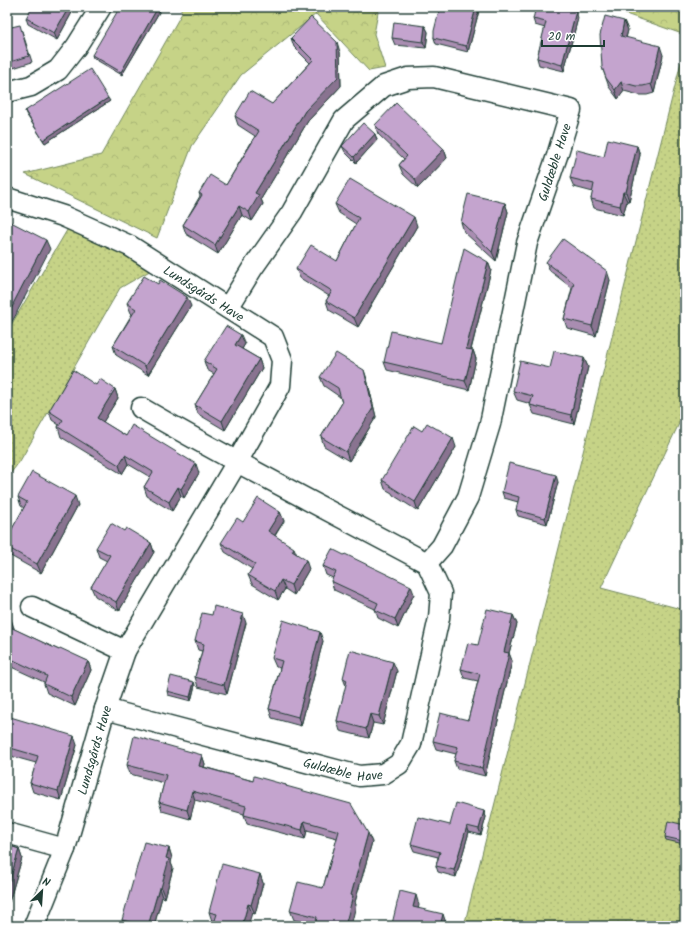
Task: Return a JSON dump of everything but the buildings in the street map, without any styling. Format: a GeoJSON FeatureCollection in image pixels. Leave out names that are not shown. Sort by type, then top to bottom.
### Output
{"type":"FeatureCollection","features":[{"type":"Feature","properties":{"kind":"street"},"geometry":{"type":"LineString","coordinates":[[7,92],[31,86],[58,70],[76,47],[101,7]]}},
{"type":"Feature","properties":{"kind":"street","name":"Guldæble Have"},"geometry":{"type":"LineString","coordinates":[[105,709],[359,776],[383,774],[399,764],[411,744],[439,618],[441,593],[427,563],[442,546],[468,497],[490,424],[527,243],[571,110],[434,77],[408,78],[384,86],[344,120],[292,212],[252,268],[228,308]]}},
{"type":"Feature","properties":{"kind":"street","name":"Lundsgårds Have"},"geometry":{"type":"LineString","coordinates":[[7,198],[63,216],[130,246],[273,337],[282,360],[280,386],[237,462],[125,651],[105,709],[65,849],[38,925]]}},
{"type":"Feature","properties":{"kind":"street"},"geometry":{"type":"LineString","coordinates":[[141,408],[237,462],[427,563]]}},
{"type":"Feature","properties":{"kind":"street"},"geometry":{"type":"LineString","coordinates":[[32,607],[125,651]]}},
{"type":"Feature","properties":{"kind":"street"},"geometry":{"type":"LineString","coordinates":[[7,833],[65,849]]}},
{"type":"Feature","properties":{"kind":"green space"},"geometry":{"type":"Polygon","coordinates":[[[180,7],[379,7],[374,34],[385,68],[369,71],[316,14],[241,75],[192,146],[157,238],[25,174],[101,155],[182,13],[180,7]]]}},
{"type":"Feature","properties":{"kind":"green space"},"geometry":{"type":"Polygon","coordinates":[[[606,7],[685,7],[685,35],[606,7]]]}},
{"type":"Feature","properties":{"kind":"green space"},"geometry":{"type":"Polygon","coordinates":[[[681,62],[685,64],[685,411],[601,588],[685,610],[685,926],[464,926],[681,62]]]}},
{"type":"Feature","properties":{"kind":"green space"},"geometry":{"type":"Polygon","coordinates":[[[73,220],[160,265],[120,288],[20,461],[7,478],[7,332],[73,220]]]}}]}
